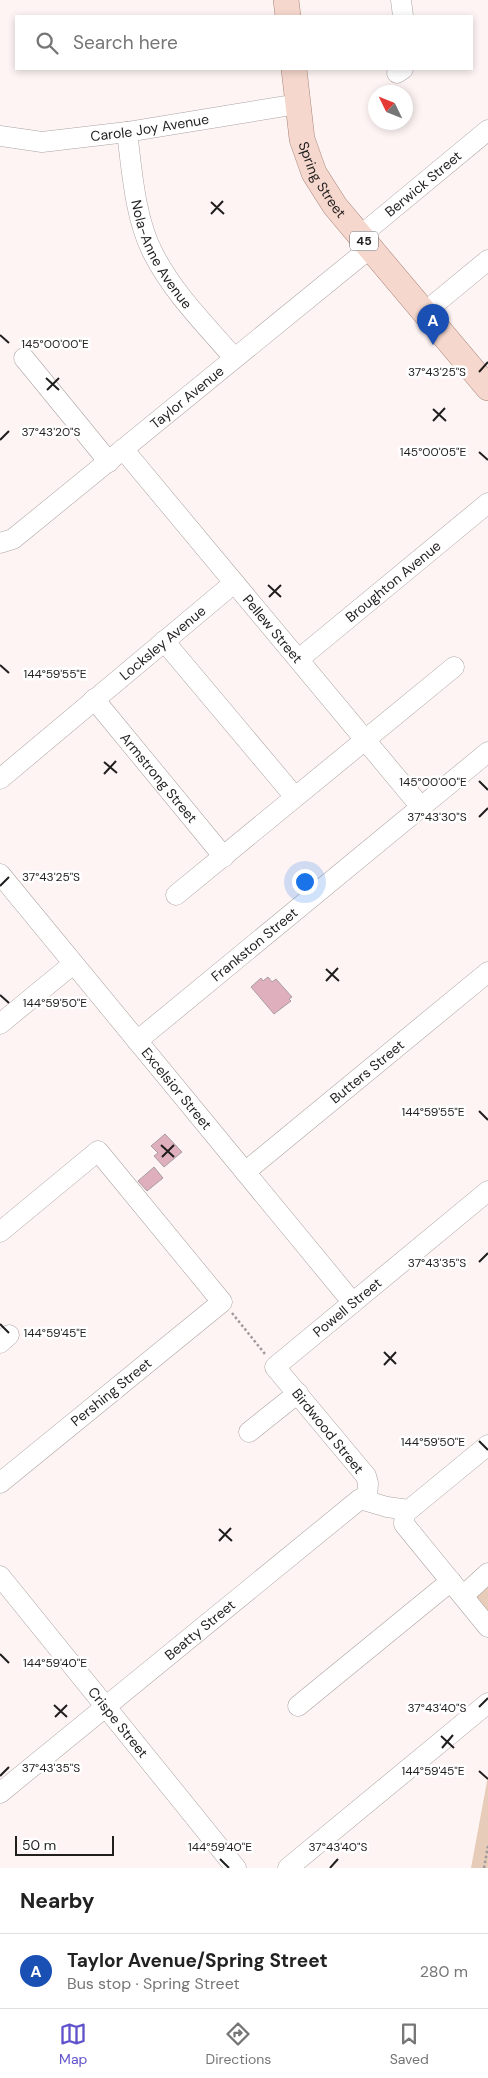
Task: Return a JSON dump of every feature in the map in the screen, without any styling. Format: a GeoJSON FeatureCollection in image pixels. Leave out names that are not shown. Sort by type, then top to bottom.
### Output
{"type":"FeatureCollection","features":[{"type":"Feature","properties":{"kind":"main road"},"geometry":{"type":"LineString","coordinates":[[286,0],[288,15]]}},
{"type":"Feature","properties":{"kind":"main road","name":"Spring Street"},"geometry":{"type":"LineString","coordinates":[[294,70],[302,139],[314,173],[335,206],[488,388]]}},
{"type":"Feature","properties":{"kind":"street"},"geometry":{"type":"LineString","coordinates":[[401,0],[403,15]]}},
{"type":"Feature","properties":{"kind":"street","name":"Carole Joy Avenue"},"geometry":{"type":"LineString","coordinates":[[0,136],[42,142],[127,132],[298,104]]}},
{"type":"Feature","properties":{"kind":"street","name":"Berwick Street"},"geometry":{"type":"LineString","coordinates":[[365,242],[488,130]]}},
{"type":"Feature","properties":{"kind":"street","name":"Nola-Anne Avenue"},"geometry":{"type":"LineString","coordinates":[[127,132],[137,206],[153,254],[175,289],[234,358]]}},
{"type":"Feature","properties":{"kind":"street","name":"Taylor Avenue"},"geometry":{"type":"LineString","coordinates":[[0,543],[13,539],[116,456],[234,358],[365,242]]}},
{"type":"Feature","properties":{"kind":"street"},"geometry":{"type":"LineString","coordinates":[[425,312],[488,260]]}},
{"type":"Feature","properties":{"kind":"street","name":"Pellew Street"},"geometry":{"type":"LineString","coordinates":[[24,358],[234,583],[422,807]]}},
{"type":"Feature","properties":{"kind":"street","name":"Broughton Avenue"},"geometry":{"type":"LineString","coordinates":[[299,659],[488,503]]}},
{"type":"Feature","properties":{"kind":"street","name":"Locksley Avenue"},"geometry":{"type":"LineString","coordinates":[[0,779],[234,583]]}},
{"type":"Feature","properties":{"kind":"street"},"geometry":{"type":"LineString","coordinates":[[164,641],[295,797]]}},
{"type":"Feature","properties":{"kind":"street"},"geometry":{"type":"LineString","coordinates":[[176,895],[454,667]]}},
{"type":"Feature","properties":{"kind":"street","name":"Armstrong Street"},"geometry":{"type":"LineString","coordinates":[[94,699],[224,857]]}},
{"type":"Feature","properties":{"kind":"street","name":"Frankston Street"},"geometry":{"type":"LineString","coordinates":[[137,1041],[488,752]]}},
{"type":"Feature","properties":{"kind":"street","name":"Excelsior Street"},"geometry":{"type":"LineString","coordinates":[[0,874],[353,1303]]}},
{"type":"Feature","properties":{"kind":"street"},"geometry":{"type":"LineString","coordinates":[[1,1021],[73,964]]}},
{"type":"Feature","properties":{"kind":"street","name":"Butters Street"},"geometry":{"type":"LineString","coordinates":[[245,1172],[488,972]]}},
{"type":"Feature","properties":{"kind":"street"},"geometry":{"type":"LineString","coordinates":[[0,1232],[98,1151],[222,1302]]}},
{"type":"Feature","properties":{"kind":"street","name":"Powell Street"},"geometry":{"type":"LineString","coordinates":[[275,1367],[488,1191]]}},
{"type":"Feature","properties":{"kind":"street","name":"Pershing Street"},"geometry":{"type":"LineString","coordinates":[[0,1483],[222,1302]]}},
{"type":"Feature","properties":{"kind":"street","name":"Birdwood Street"},"geometry":{"type":"LineString","coordinates":[[275,1367],[298,1392],[366,1476],[368,1483],[367,1500]]}},
{"type":"Feature","properties":{"kind":"street"},"geometry":{"type":"LineString","coordinates":[[249,1432],[298,1392]]}},
{"type":"Feature","properties":{"kind":"street"},"geometry":{"type":"LineString","coordinates":[[488,1446],[407,1510],[404,1524],[488,1627]]}},
{"type":"Feature","properties":{"kind":"street","name":"Beatty Street"},"geometry":{"type":"LineString","coordinates":[[0,1793],[360,1498],[367,1500]]}},
{"type":"Feature","properties":{"kind":"street"},"geometry":{"type":"LineString","coordinates":[[367,1500],[387,1507],[407,1510]]}},
{"type":"Feature","properties":{"kind":"street"},"geometry":{"type":"LineString","coordinates":[[298,1706],[457,1589],[488,1573]]}},
{"type":"Feature","properties":{"kind":"street","name":"Crispe Street"},"geometry":{"type":"LineString","coordinates":[[0,1576],[236,1868]]}},
{"type":"Feature","properties":{"kind":"street"},"geometry":{"type":"LineString","coordinates":[[288,1868],[488,1703]]}},
{"type":"Feature","properties":{"kind":"path"},"geometry":{"type":"LineString","coordinates":[[222,1302],[275,1367]]}},
{"type":"Feature","properties":{"kind":"path"},"geometry":{"type":"LineString","coordinates":[[484,1868],[488,1846]]}},
{"type":"Feature","properties":{"kind":"shaded area"},"geometry":{"type":"Polygon","coordinates":[[[488,1580],[488,1620],[469,1597],[488,1580]]]}},
{"type":"Feature","properties":{"kind":"shaded area"},"geometry":{"type":"Polygon","coordinates":[[[488,1776],[488,1868],[471,1868],[488,1776]]]}},
{"type":"Feature","properties":{"kind":"building"},"geometry":{"type":"Polygon","coordinates":[[[268,977],[272,982],[276,979],[292,997],[289,999],[291,1001],[274,1014],[251,987],[261,978],[263,981],[268,977]]]}},
{"type":"Feature","properties":{"kind":"building"},"geometry":{"type":"Polygon","coordinates":[[[165,1134],[182,1152],[164,1167],[154,1156],[158,1153],[151,1146],[165,1134]]]}},
{"type":"Feature","properties":{"kind":"building"},"geometry":{"type":"Polygon","coordinates":[[[154,1167],[163,1178],[147,1191],[138,1181],[154,1167]]]}},
{"type":"Feature","properties":{"kind":"place","name":"Taylor Avenue/Spring Street"},"geometry":{"type":"Point","coordinates":[433,345]}}]}
